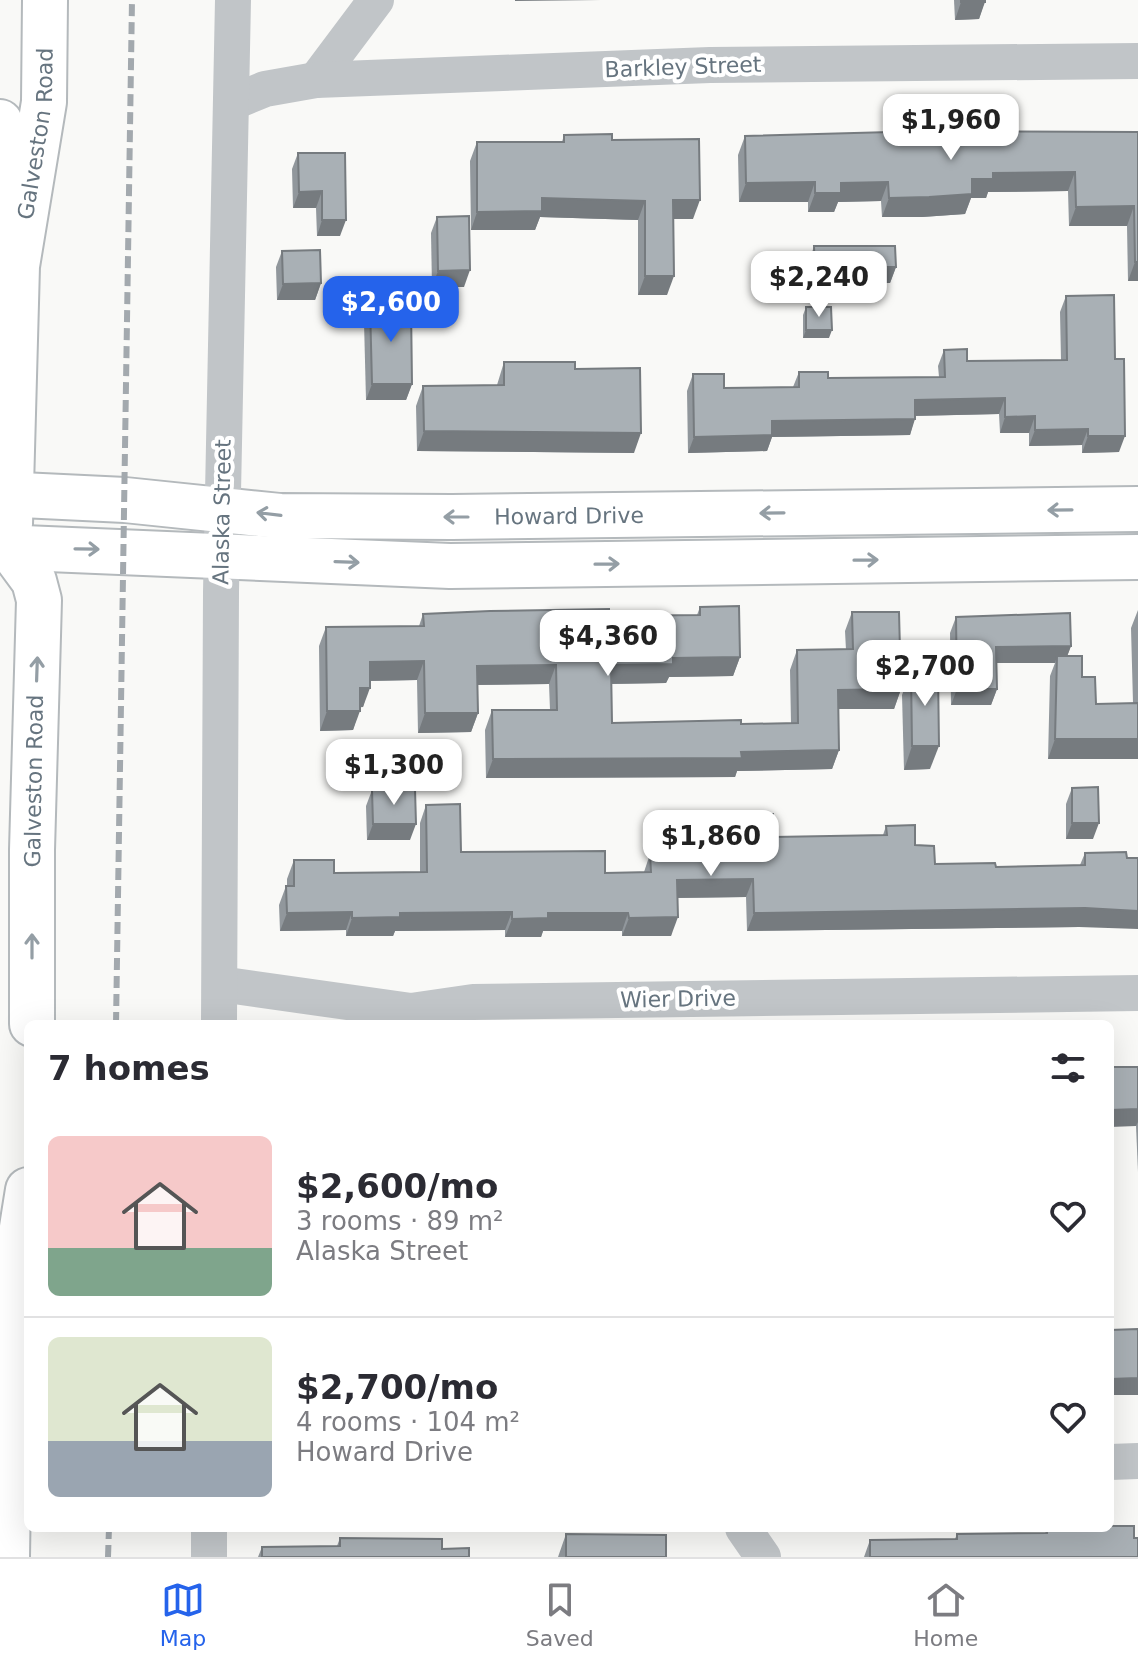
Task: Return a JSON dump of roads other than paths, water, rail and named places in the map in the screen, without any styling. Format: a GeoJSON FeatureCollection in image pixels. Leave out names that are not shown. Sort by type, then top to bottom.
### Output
{"type":"FeatureCollection","features":[{"type":"Feature","properties":{"kind":"main road","name":"Galveston Road"},"geometry":{"type":"LineString","coordinates":[[21,1016],[32,850],[39,600],[34,581],[3,556],[17,266],[44,102],[45,0]]}},
{"type":"Feature","properties":{"kind":"main road","name":"Galveston Road"},"geometry":{"type":"LineString","coordinates":[[0,122],[17,266]]}},
{"type":"Feature","properties":{"kind":"main road","name":"Howard Drive"},"geometry":{"type":"LineString","coordinates":[[5,494],[223,509],[280,516],[452,517],[1138,509]]}},
{"type":"Feature","properties":{"kind":"main road"},"geometry":{"type":"LineString","coordinates":[[998,511],[999,559]]}},
{"type":"Feature","properties":{"kind":"main road"},"geometry":{"type":"LineString","coordinates":[[3,556],[221,557],[450,566],[1138,557]]}},
{"type":"Feature","properties":{"kind":"main road"},"geometry":{"type":"LineString","coordinates":[[7,1557],[11,1296],[24,1215]]}},
{"type":"Feature","properties":{"kind":"main road"},"geometry":{"type":"LineString","coordinates":[[0,1218],[11,1296]]}},
{"type":"Feature","properties":{"kind":"street","name":"Alaska Street"},"geometry":{"type":"LineString","coordinates":[[219,1020],[221,557],[233,0]]}},
{"type":"Feature","properties":{"kind":"street"},"geometry":{"type":"LineString","coordinates":[[316,80],[376,0]]}},
{"type":"Feature","properties":{"kind":"street","name":"Barkley Street"},"geometry":{"type":"LineString","coordinates":[[231,103],[265,89],[316,80],[710,65],[1138,61]]}},
{"type":"Feature","properties":{"kind":"street","name":"Wier Drive"},"geometry":{"type":"LineString","coordinates":[[220,984],[415,1018],[473,1002],[1138,993]]}},
{"type":"Feature","properties":{"kind":"street"},"geometry":{"type":"LineString","coordinates":[[1114,1462],[1138,1461]]}},
{"type":"Feature","properties":{"kind":"street"},"geometry":{"type":"LineString","coordinates":[[209,1532],[209,1557]]}},
{"type":"Feature","properties":{"kind":"street"},"geometry":{"type":"LineString","coordinates":[[746,1532],[763,1557]]}},
{"type":"Feature","properties":{"kind":"railway"},"geometry":{"type":"LineString","coordinates":[[116,1020],[132,0]]}},
{"type":"Feature","properties":{"kind":"railway"},"geometry":{"type":"LineString","coordinates":[[108,1557],[109,1532]]}}]}
